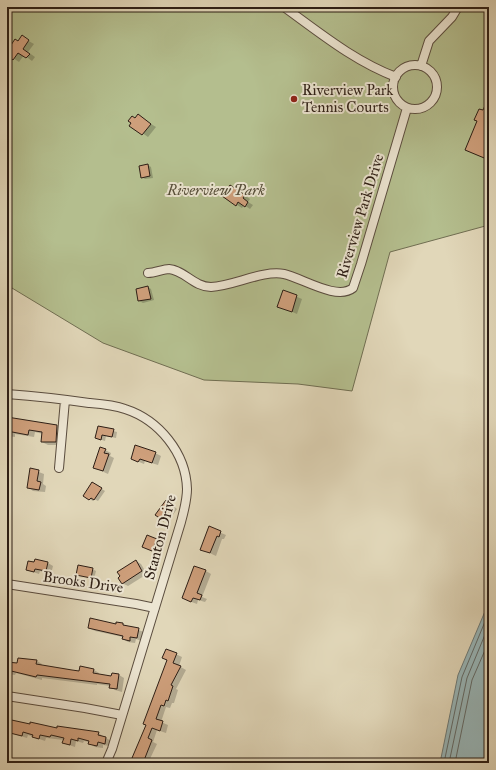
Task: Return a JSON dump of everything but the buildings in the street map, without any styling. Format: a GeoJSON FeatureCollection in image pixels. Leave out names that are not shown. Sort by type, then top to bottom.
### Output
{"type":"FeatureCollection","features":[{"type":"Feature","properties":{"kind":"street"},"geometry":{"type":"LineString","coordinates":[[284,7],[352,56],[396,77]]}},
{"type":"Feature","properties":{"kind":"street"},"geometry":{"type":"LineString","coordinates":[[420,66],[429,41],[452,17],[458,7]]}},
{"type":"Feature","properties":{"kind":"street"},"geometry":{"type":"LineString","coordinates":[[420,66],[427,68],[436,80],[436,94],[428,105],[414,109],[407,108],[396,98],[394,91],[396,77],[406,67],[420,66]]}},
{"type":"Feature","properties":{"kind":"street","name":"Riverview Park Drive"},"geometry":{"type":"LineString","coordinates":[[148,273],[170,269],[196,283],[211,287],[267,274],[284,274],[340,293],[350,291],[353,288],[361,264],[407,108]]}},
{"type":"Feature","properties":{"kind":"street","name":"Stanton Drive"},"geometry":{"type":"LineString","coordinates":[[7,394],[116,406],[142,416],[160,430],[172,445],[180,461],[185,478],[185,504],[112,749],[106,763]]}},
{"type":"Feature","properties":{"kind":"street"},"geometry":{"type":"LineString","coordinates":[[59,468],[65,400]]}},
{"type":"Feature","properties":{"kind":"street","name":"Brooks Drive"},"geometry":{"type":"LineString","coordinates":[[7,584],[155,608]]}},
{"type":"Feature","properties":{"kind":"street"},"geometry":{"type":"LineString","coordinates":[[7,696],[122,715]]}},
{"type":"Feature","properties":{"kind":"green space","name":"Riverview Park"},"geometry":{"type":"Polygon","coordinates":[[[7,7],[489,7],[489,225],[390,252],[352,391],[298,384],[204,380],[103,343],[7,285],[7,7]]]}},
{"type":"Feature","properties":{"kind":"water"},"geometry":{"type":"Polygon","coordinates":[[[489,602],[489,763],[440,763],[458,675],[489,602]]]}},
{"type":"Feature","properties":{"kind":"place","name":"Riverview Park Tennis Courts"},"geometry":{"type":"Point","coordinates":[294,99]}}]}
